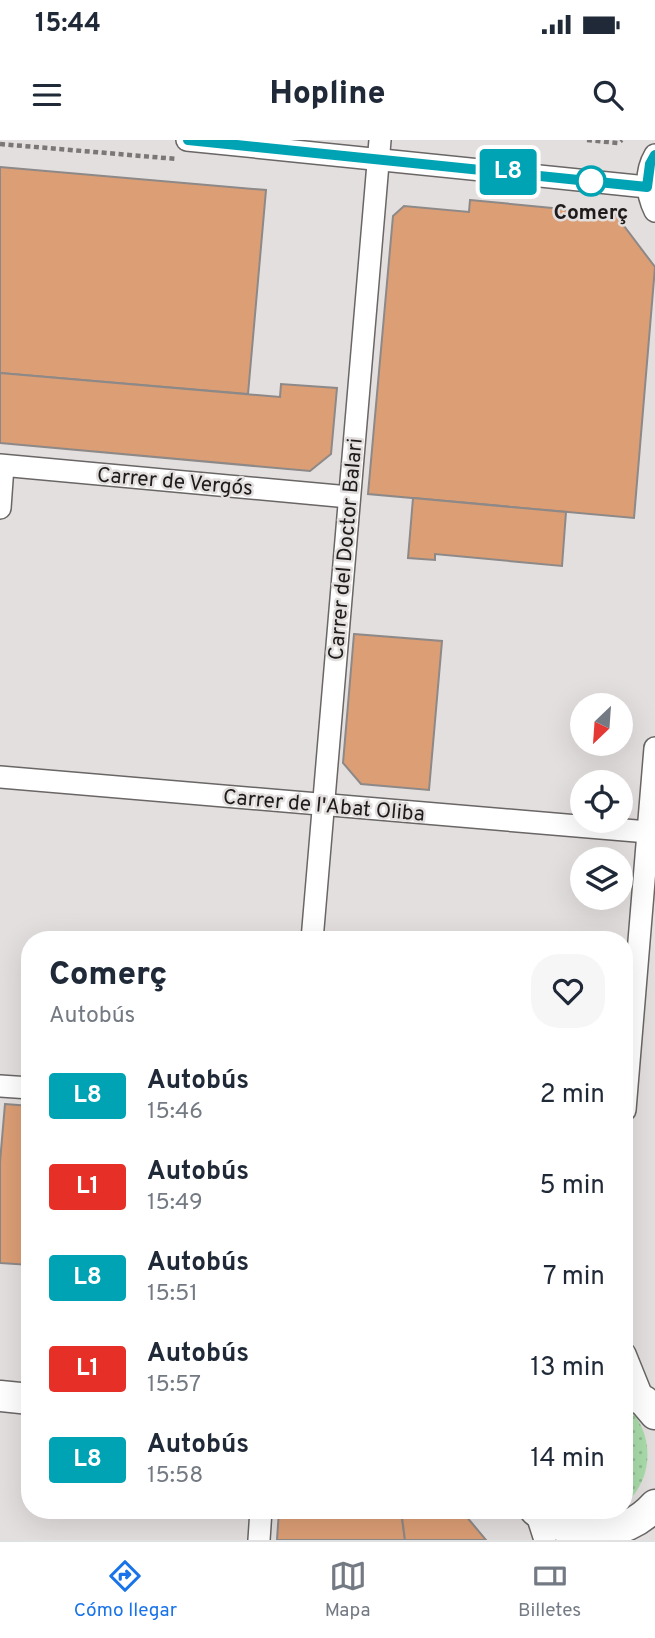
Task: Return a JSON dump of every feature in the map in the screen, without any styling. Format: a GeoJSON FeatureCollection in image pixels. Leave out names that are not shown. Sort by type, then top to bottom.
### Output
{"type":"FeatureCollection","features":[{"type":"Feature","properties":{"kind":"main road"},"geometry":{"type":"LineString","coordinates":[[0,1396],[21,1398]]}},
{"type":"Feature","properties":{"kind":"main road"},"geometry":{"type":"LineString","coordinates":[[549,1519],[568,1531],[599,1538],[649,1520]]}},
{"type":"Feature","properties":{"kind":"street"},"geometry":{"type":"LineString","coordinates":[[187,140],[379,150],[647,187]]}},
{"type":"Feature","properties":{"kind":"street","name":"Carrer del Doctor Balari"},"geometry":{"type":"LineString","coordinates":[[313,931],[379,150]]}},
{"type":"Feature","properties":{"kind":"street"},"geometry":{"type":"LineString","coordinates":[[655,155],[650,164],[647,187],[655,211]]}},
{"type":"Feature","properties":{"kind":"street"},"geometry":{"type":"LineString","coordinates":[[0,508],[2,466]]}},
{"type":"Feature","properties":{"kind":"street","name":"Carrer de Vergós"},"geometry":{"type":"LineString","coordinates":[[2,466],[349,497]]}},
{"type":"Feature","properties":{"kind":"street"},"geometry":{"type":"LineString","coordinates":[[633,1013],[655,748]]}},
{"type":"Feature","properties":{"kind":"street","name":"Carrer de l'Abat Oliba"},"geometry":{"type":"LineString","coordinates":[[0,777],[648,832]]}},
{"type":"Feature","properties":{"kind":"street"},"geometry":{"type":"LineString","coordinates":[[0,1086],[21,1087]]}},
{"type":"Feature","properties":{"kind":"street"},"geometry":{"type":"LineString","coordinates":[[633,1378],[641,1402]]}},
{"type":"Feature","properties":{"kind":"street"},"geometry":{"type":"LineString","coordinates":[[259,1540],[260,1519]]}},
{"type":"Feature","properties":{"kind":"street"},"geometry":{"type":"LineString","coordinates":[[538,1519],[545,1540]]}},
{"type":"Feature","properties":{"kind":"path"},"geometry":{"type":"LineString","coordinates":[[587,140],[618,143],[622,140]]}},
{"type":"Feature","properties":{"kind":"green space"},"geometry":{"type":"Polygon","coordinates":[[[633,1413],[642,1428],[648,1455],[642,1481],[633,1495],[633,1413]]]}},
{"type":"Feature","properties":{"kind":"building"},"geometry":{"type":"Polygon","coordinates":[[[0,167],[266,190],[248,394],[0,373],[0,167]]]}},
{"type":"Feature","properties":{"kind":"building"},"geometry":{"type":"Polygon","coordinates":[[[470,200],[615,214],[655,267],[634,518],[368,494],[393,216],[404,206],[469,212],[470,200]]]}},
{"type":"Feature","properties":{"kind":"building"},"geometry":{"type":"Polygon","coordinates":[[[0,373],[280,397],[281,384],[337,388],[331,454],[310,471],[0,443],[0,373]]]}},
{"type":"Feature","properties":{"kind":"building"},"geometry":{"type":"Polygon","coordinates":[[[413,498],[566,512],[562,566],[435,554],[435,560],[408,558],[413,498]]]}},
{"type":"Feature","properties":{"kind":"building"},"geometry":{"type":"Polygon","coordinates":[[[354,634],[442,641],[429,790],[361,784],[343,763],[354,634]]]}},
{"type":"Feature","properties":{"kind":"building"},"geometry":{"type":"Polygon","coordinates":[[[5,1104],[21,1105],[21,1264],[0,1263],[0,1162],[5,1104]]]}},
{"type":"Feature","properties":{"kind":"building"},"geometry":{"type":"Polygon","coordinates":[[[278,1519],[402,1519],[405,1540],[277,1540],[278,1519]]]}},
{"type":"Feature","properties":{"kind":"building"},"geometry":{"type":"Polygon","coordinates":[[[402,1519],[468,1519],[486,1540],[405,1540],[402,1519]]]}},
{"type":"Feature","properties":{"kind":"bus line","name":"L8"},"geometry":{"type":"LineString","coordinates":[[188,140],[647,187],[650,164],[655,155]]}},
{"type":"Feature","properties":{"kind":"place","name":"Comerç"},"geometry":{"type":"Point","coordinates":[591,181]}}]}
